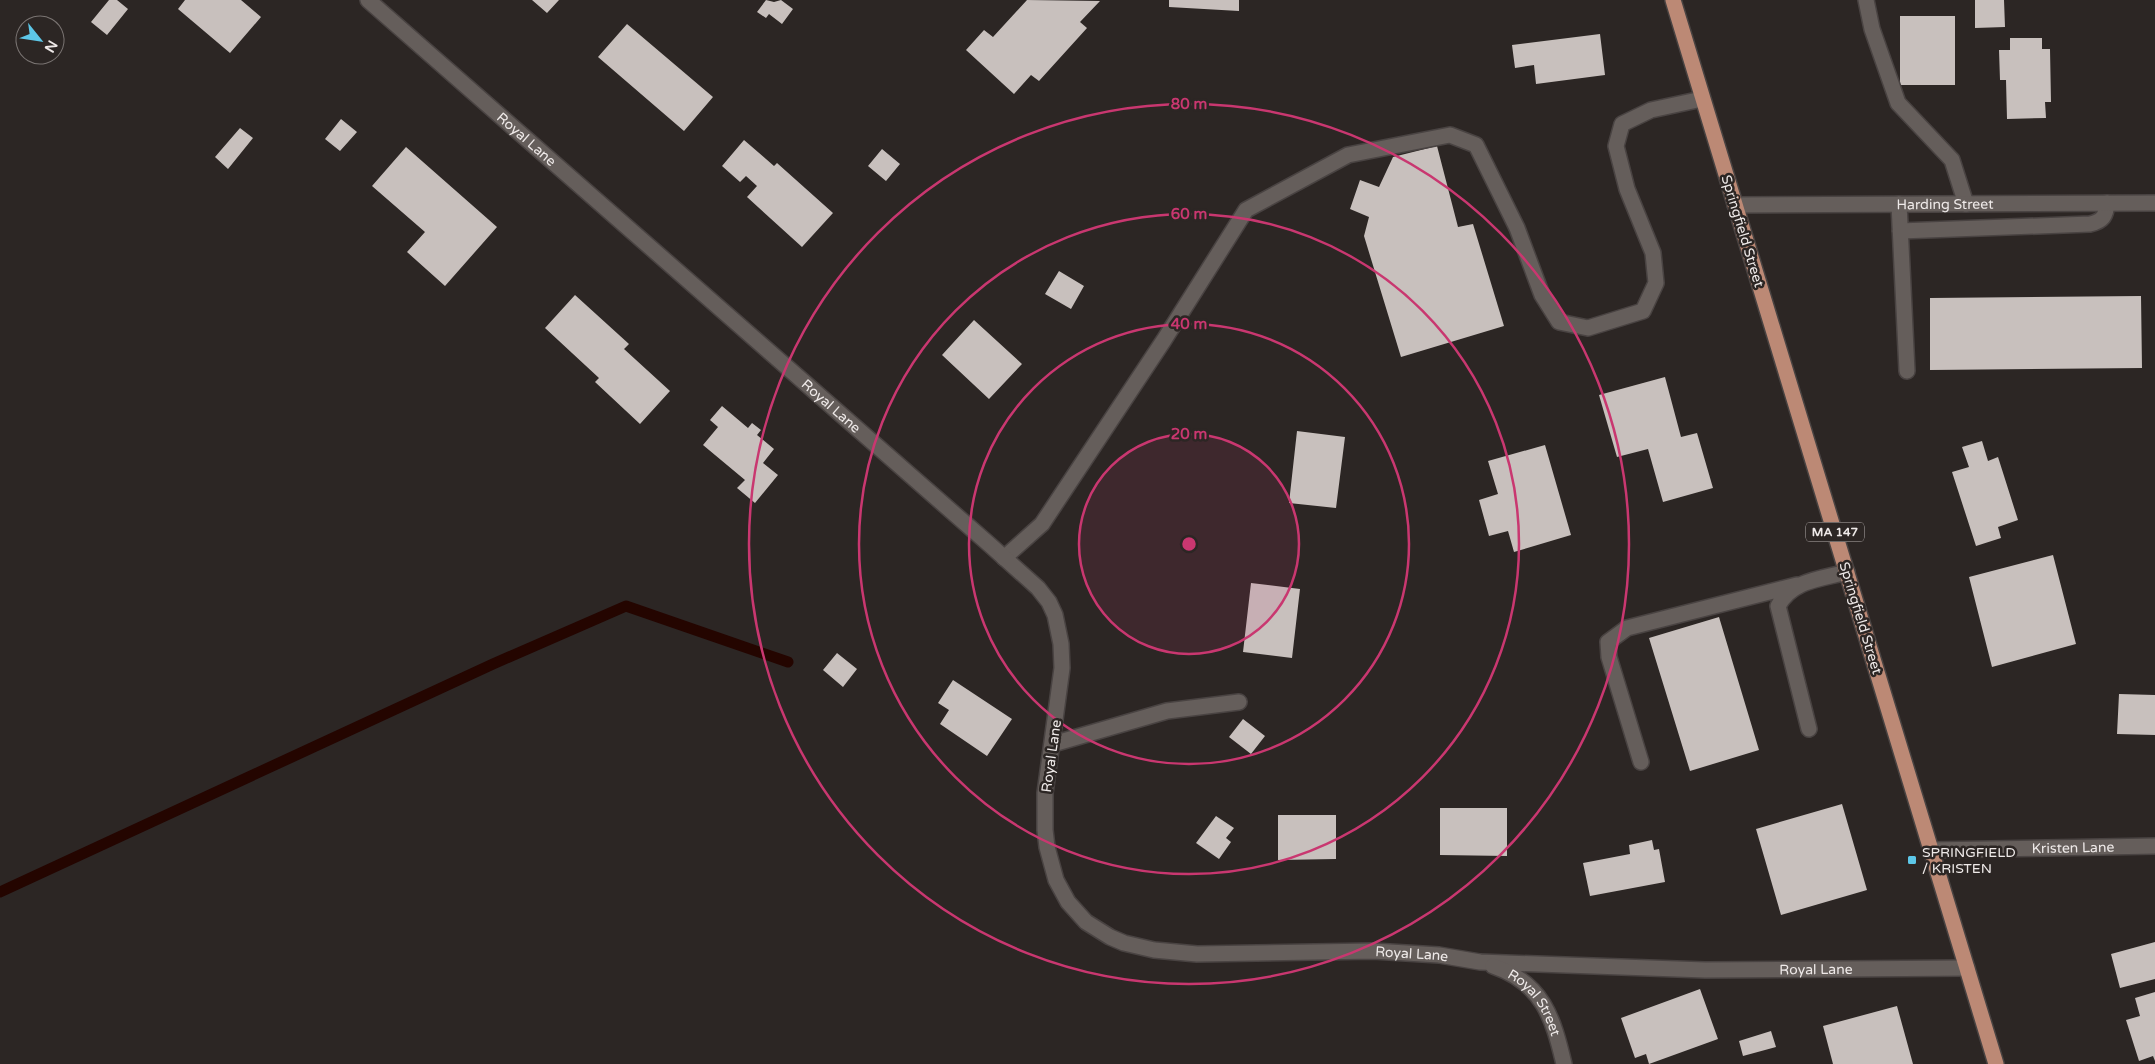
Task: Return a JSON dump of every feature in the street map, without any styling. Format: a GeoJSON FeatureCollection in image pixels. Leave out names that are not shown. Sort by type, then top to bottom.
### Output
{"type":"FeatureCollection","features":[{"type":"Feature","properties":{"kind":"main road","name":"Springfield Street"},"geometry":{"type":"LineString","coordinates":[[1673,0],[1996,1064]]}},
{"type":"Feature","properties":{"kind":"street","name":"Royal Lane"},"geometry":{"type":"LineString","coordinates":[[368,0],[1038,588],[1055,615],[1061,644],[1062,668],[1045,793],[1045,830],[1051,864],[1062,891],[1076,912],[1092,926],[1110,937],[1139,948],[1196,954],[1373,951],[1439,955],[1480,962],[1695,970],[1967,968]]}},
{"type":"Feature","properties":{"kind":"street"},"geometry":{"type":"LineString","coordinates":[[1866,0],[1872,29],[1898,103],[1952,160],[1966,204]]}},
{"type":"Feature","properties":{"kind":"street"},"geometry":{"type":"LineString","coordinates":[[1004,558],[1042,524],[1164,340],[1246,210],[1348,155],[1450,135],[1476,146],[1517,228],[1542,295],[1559,322],[1588,328],[1643,311],[1656,283],[1653,253],[1626,189],[1616,146],[1622,124],[1651,110],[1702,99]]}},
{"type":"Feature","properties":{"kind":"street"},"geometry":{"type":"LineString","coordinates":[[1900,231],[2090,224],[2100,222],[2106,215],[2108,203]]}},
{"type":"Feature","properties":{"kind":"street","name":"Harding Street"},"geometry":{"type":"LineString","coordinates":[[1735,205],[2155,203]]}},
{"type":"Feature","properties":{"kind":"street"},"geometry":{"type":"LineString","coordinates":[[1899,204],[1907,371]]}},
{"type":"Feature","properties":{"kind":"street"},"geometry":{"type":"LineString","coordinates":[[1641,762],[1609,657],[1608,642],[1627,628],[1847,572]]}},
{"type":"Feature","properties":{"kind":"street"},"geometry":{"type":"LineString","coordinates":[[1797,585],[1784,594],[1778,606],[1809,729]]}},
{"type":"Feature","properties":{"kind":"street"},"geometry":{"type":"LineString","coordinates":[[1053,744],[1167,711],[1239,702]]}},
{"type":"Feature","properties":{"kind":"street","name":"Kristen Lane"},"geometry":{"type":"LineString","coordinates":[[1932,850],[2155,846]]}},
{"type":"Feature","properties":{"kind":"street","name":"Royal Street"},"geometry":{"type":"LineString","coordinates":[[1480,962],[1510,973],[1532,989],[1548,1010],[1557,1032],[1564,1064]]}},
{"type":"Feature","properties":{"kind":"building"},"geometry":{"type":"Polygon","coordinates":[[[109,0],[117,0],[128,9],[107,35],[91,22],[109,0]]]}},
{"type":"Feature","properties":{"kind":"building"},"geometry":{"type":"Polygon","coordinates":[[[185,0],[241,0],[261,17],[230,53],[178,9],[185,0]]]}},
{"type":"Feature","properties":{"kind":"building"},"geometry":{"type":"Polygon","coordinates":[[[532,0],[559,0],[547,13],[532,0]]]}},
{"type":"Feature","properties":{"kind":"building"},"geometry":{"type":"Polygon","coordinates":[[[766,0],[774,2],[781,0],[793,9],[782,24],[769,14],[766,18],[757,12],[766,0]]]}},
{"type":"Feature","properties":{"kind":"building"},"geometry":{"type":"Polygon","coordinates":[[[1027,0],[1100,1],[1080,22],[1087,28],[1039,81],[1031,75],[1014,94],[966,50],[984,30],[993,37],[1027,0]]]}},
{"type":"Feature","properties":{"kind":"building"},"geometry":{"type":"Polygon","coordinates":[[[1169,0],[1239,0],[1239,11],[1169,7],[1169,0]]]}},
{"type":"Feature","properties":{"kind":"building"},"geometry":{"type":"Polygon","coordinates":[[[1975,0],[2004,0],[2005,27],[1975,28],[1975,0]]]}},
{"type":"Feature","properties":{"kind":"building"},"geometry":{"type":"Polygon","coordinates":[[[1900,16],[1955,16],[1955,85],[1900,85],[1900,16]]]}},
{"type":"Feature","properties":{"kind":"building"},"geometry":{"type":"Polygon","coordinates":[[[627,24],[713,97],[684,131],[598,57],[627,24]]]}},
{"type":"Feature","properties":{"kind":"building"},"geometry":{"type":"Polygon","coordinates":[[[1600,34],[1605,75],[1536,84],[1534,65],[1515,68],[1512,45],[1600,34]]]}},
{"type":"Feature","properties":{"kind":"building"},"geometry":{"type":"Polygon","coordinates":[[[2010,38],[2042,38],[2042,49],[2050,49],[2051,102],[2045,102],[2046,118],[2007,119],[2006,80],[2000,80],[1999,50],[2010,50],[2010,38]]]}},
{"type":"Feature","properties":{"kind":"building"},"geometry":{"type":"Polygon","coordinates":[[[341,119],[357,132],[340,151],[325,139],[341,119]]]}},
{"type":"Feature","properties":{"kind":"building"},"geometry":{"type":"Polygon","coordinates":[[[240,128],[253,138],[228,169],[215,157],[240,128]]]}},
{"type":"Feature","properties":{"kind":"building"},"geometry":{"type":"Polygon","coordinates":[[[744,140],[774,166],[777,163],[833,213],[802,247],[747,197],[757,186],[746,176],[740,182],[722,166],[744,140]]]}},
{"type":"Feature","properties":{"kind":"building"},"geometry":{"type":"Polygon","coordinates":[[[1437,146],[1458,227],[1473,224],[1504,326],[1401,357],[1364,236],[1369,217],[1350,209],[1360,180],[1379,187],[1393,157],[1437,146]]]}},
{"type":"Feature","properties":{"kind":"building"},"geometry":{"type":"Polygon","coordinates":[[[406,147],[497,227],[445,286],[407,252],[425,232],[372,186],[406,147]]]}},
{"type":"Feature","properties":{"kind":"building"},"geometry":{"type":"Polygon","coordinates":[[[882,149],[900,164],[886,181],[868,166],[882,149]]]}},
{"type":"Feature","properties":{"kind":"building"},"geometry":{"type":"Polygon","coordinates":[[[1059,271],[1084,286],[1071,309],[1045,294],[1059,271]]]}},
{"type":"Feature","properties":{"kind":"building"},"geometry":{"type":"Polygon","coordinates":[[[575,295],[629,344],[624,349],[670,391],[640,424],[595,382],[599,378],[545,328],[575,295]]]}},
{"type":"Feature","properties":{"kind":"building"},"geometry":{"type":"Polygon","coordinates":[[[2141,296],[2142,368],[1930,370],[1930,298],[2141,296]]]}},
{"type":"Feature","properties":{"kind":"building"},"geometry":{"type":"Polygon","coordinates":[[[974,320],[1022,364],[989,399],[942,355],[974,320]]]}},
{"type":"Feature","properties":{"kind":"building"},"geometry":{"type":"Polygon","coordinates":[[[1665,377],[1681,437],[1697,433],[1713,488],[1663,502],[1648,449],[1617,457],[1599,395],[1665,377]]]}},
{"type":"Feature","properties":{"kind":"building"},"geometry":{"type":"Polygon","coordinates":[[[722,406],[748,428],[752,423],[761,430],[757,435],[774,449],[763,463],[778,475],[755,503],[737,488],[745,480],[703,445],[718,427],[710,420],[722,406]]]}},
{"type":"Feature","properties":{"kind":"building"},"geometry":{"type":"Polygon","coordinates":[[[1297,431],[1345,437],[1336,508],[1289,503],[1297,431]]]}},
{"type":"Feature","properties":{"kind":"building"},"geometry":{"type":"Polygon","coordinates":[[[1982,441],[1988,461],[1998,457],[2018,520],[1998,527],[2001,538],[1976,546],[1952,472],[1969,467],[1962,447],[1982,441]]]}},
{"type":"Feature","properties":{"kind":"building"},"geometry":{"type":"Polygon","coordinates":[[[1545,445],[1571,535],[1514,552],[1508,531],[1489,536],[1479,500],[1498,494],[1488,461],[1545,445]]]}},
{"type":"Feature","properties":{"kind":"building"},"geometry":{"type":"Polygon","coordinates":[[[2053,555],[2076,644],[1992,667],[1969,577],[2053,555]]]}},
{"type":"Feature","properties":{"kind":"building"},"geometry":{"type":"Polygon","coordinates":[[[1251,583],[1300,589],[1292,658],[1243,652],[1251,583]]]}},
{"type":"Feature","properties":{"kind":"building"},"geometry":{"type":"Polygon","coordinates":[[[1719,617],[1759,750],[1690,771],[1649,638],[1719,617]]]}},
{"type":"Feature","properties":{"kind":"building"},"geometry":{"type":"Polygon","coordinates":[[[837,653],[857,669],[843,687],[823,670],[837,653]]]}},
{"type":"Feature","properties":{"kind":"building"},"geometry":{"type":"Polygon","coordinates":[[[953,680],[1012,719],[987,756],[940,724],[949,710],[938,703],[953,680]]]}},
{"type":"Feature","properties":{"kind":"building"},"geometry":{"type":"Polygon","coordinates":[[[2119,694],[2155,695],[2155,735],[2117,734],[2119,694]]]}},
{"type":"Feature","properties":{"kind":"building"},"geometry":{"type":"Polygon","coordinates":[[[1243,719],[1265,736],[1251,754],[1229,737],[1243,719]]]}},
{"type":"Feature","properties":{"kind":"building"},"geometry":{"type":"Polygon","coordinates":[[[1842,804],[1867,890],[1781,915],[1756,829],[1842,804]]]}},
{"type":"Feature","properties":{"kind":"building"},"geometry":{"type":"Polygon","coordinates":[[[1440,808],[1507,808],[1507,856],[1440,855],[1440,808]]]}},
{"type":"Feature","properties":{"kind":"building"},"geometry":{"type":"Polygon","coordinates":[[[1278,815],[1336,815],[1336,859],[1278,860],[1278,815]]]}},
{"type":"Feature","properties":{"kind":"building"},"geometry":{"type":"Polygon","coordinates":[[[1216,816],[1234,828],[1226,838],[1231,842],[1219,859],[1196,843],[1216,816]]]}},
{"type":"Feature","properties":{"kind":"building"},"geometry":{"type":"Polygon","coordinates":[[[1652,840],[1654,850],[1659,849],[1665,882],[1590,896],[1583,863],[1630,854],[1629,845],[1652,840]]]}},
{"type":"Feature","properties":{"kind":"building"},"geometry":{"type":"Polygon","coordinates":[[[2155,942],[2155,979],[2120,988],[2111,954],[2155,942]]]}},
{"type":"Feature","properties":{"kind":"building"},"geometry":{"type":"Polygon","coordinates":[[[1700,989],[1718,1039],[1649,1064],[1646,1054],[1635,1058],[1621,1018],[1700,989]]]}},
{"type":"Feature","properties":{"kind":"building"},"geometry":{"type":"Polygon","coordinates":[[[2155,992],[2155,1061],[2153,1056],[2139,1061],[2126,1020],[2140,1016],[2135,998],[2155,992]]]}},
{"type":"Feature","properties":{"kind":"building"},"geometry":{"type":"Polygon","coordinates":[[[1897,1006],[1913,1064],[1833,1064],[1823,1026],[1897,1006]]]}},
{"type":"Feature","properties":{"kind":"building"},"geometry":{"type":"Polygon","coordinates":[[[1771,1031],[1776,1047],[1743,1056],[1739,1041],[1771,1031]]]}},
{"type":"Feature","properties":{"kind":"waterway"},"geometry":{"type":"LineString","coordinates":[[0,892],[493,664],[626,606],[788,662]]}},
{"type":"Feature","properties":{"kind":"place","name":"SPRINGFIELD / KRISTEN"},"geometry":{"type":"Point","coordinates":[1912,860]}}]}
